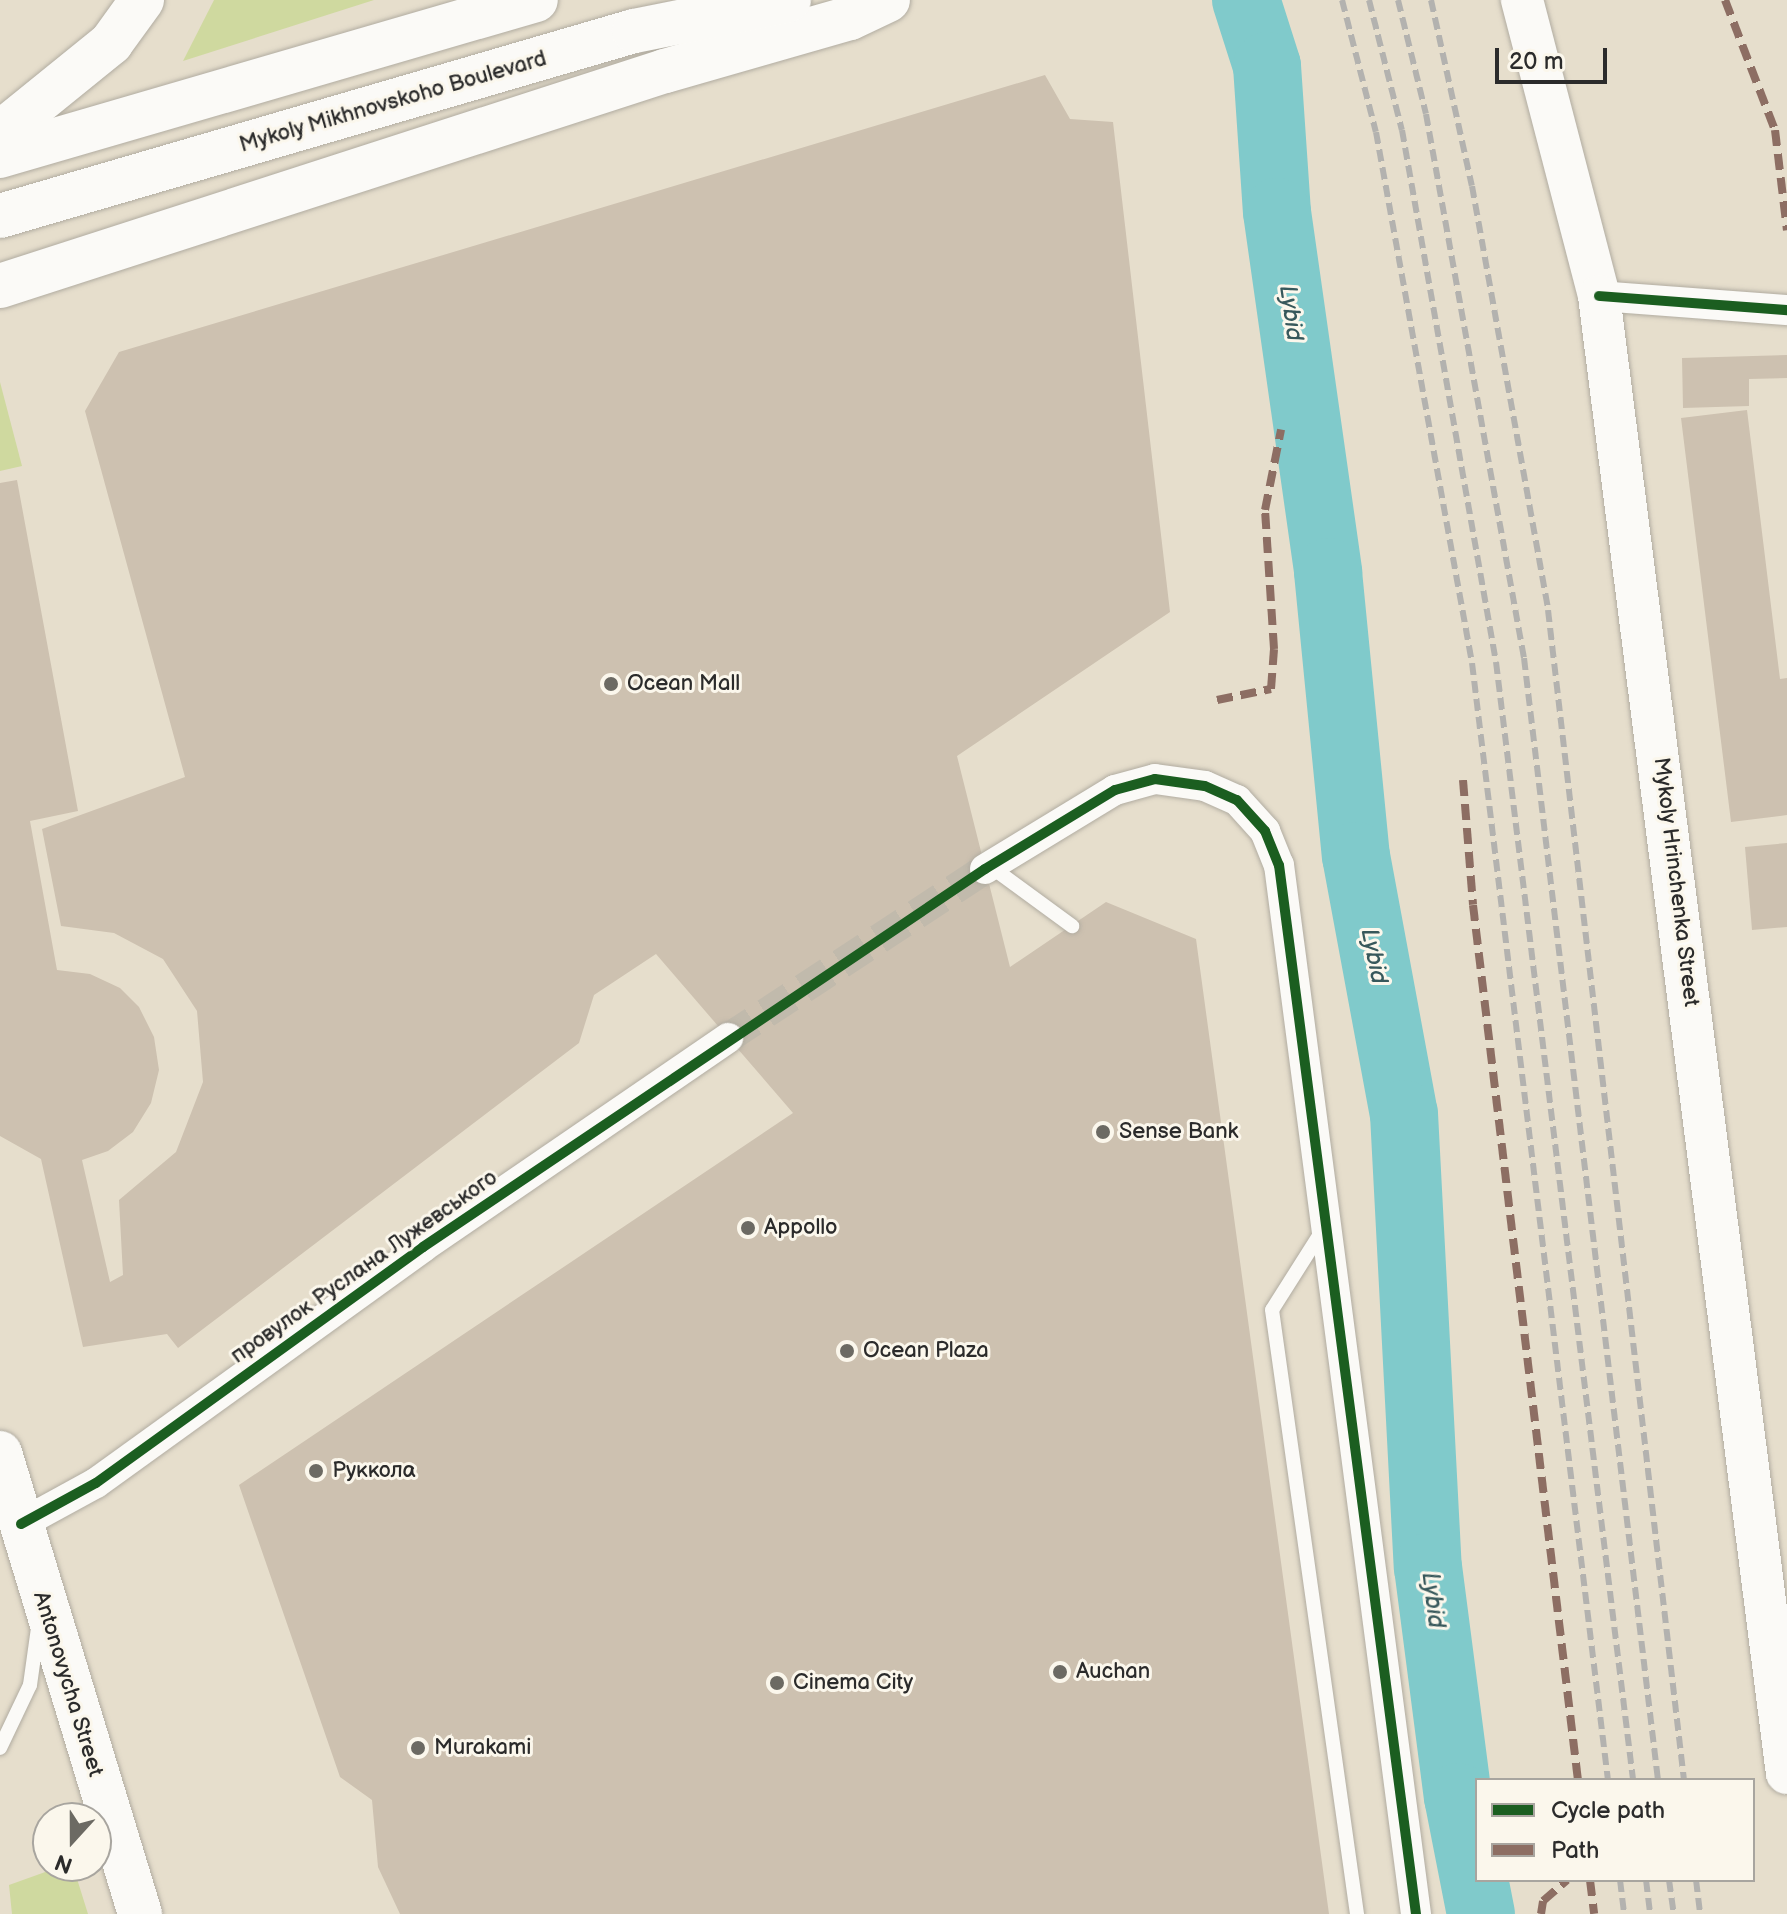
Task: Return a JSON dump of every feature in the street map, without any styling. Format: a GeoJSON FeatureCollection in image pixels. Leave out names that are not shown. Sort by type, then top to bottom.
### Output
{"type":"FeatureCollection","features":[{"type":"Feature","properties":{"kind":"main road"},"geometry":{"type":"LineString","coordinates":[[0,133],[111,43],[142,0]]}},
{"type":"Feature","properties":{"kind":"main road"},"geometry":{"type":"LineString","coordinates":[[0,156],[536,0]]}},
{"type":"Feature","properties":{"kind":"main road","name":"Mykoly Mikhnovskoho Boulevard"},"geometry":{"type":"LineString","coordinates":[[0,216],[634,31],[789,0]]}},
{"type":"Feature","properties":{"kind":"main road"},"geometry":{"type":"LineString","coordinates":[[0,286],[665,71],[850,18],[888,0]]}},
{"type":"Feature","properties":{"kind":"main road","name":"Mykoly Hrinchenka Street"},"geometry":{"type":"LineString","coordinates":[[1522,0],[1599,296],[1787,1773]]}},
{"type":"Feature","properties":{"kind":"main road","name":"Antonovycha Street"},"geometry":{"type":"LineString","coordinates":[[0,1453],[42,1600],[140,1914]]}},
{"type":"Feature","properties":{"kind":"street"},"geometry":{"type":"LineString","coordinates":[[1599,296],[1787,310]]}},
{"type":"Feature","properties":{"kind":"street"},"geometry":{"type":"LineString","coordinates":[[987,868],[1115,790],[1155,779],[1205,786],[1237,800],[1265,831],[1279,865],[1416,1914]]}},
{"type":"Feature","properties":{"kind":"street","name":"провулок Руслана Лужевського"},"geometry":{"type":"LineString","coordinates":[[21,1524],[96,1483],[423,1247],[728,1038]]}},
{"type":"Feature","properties":{"kind":"lane"},"geometry":{"type":"LineString","coordinates":[[987,868],[1072,926]]}},
{"type":"Feature","properties":{"kind":"lane"},"geometry":{"type":"LineString","coordinates":[[1325,1226],[1272,1310],[1357,1914]]}},
{"type":"Feature","properties":{"kind":"lane"},"geometry":{"type":"LineString","coordinates":[[0,1748],[30,1685],[42,1600]]}},
{"type":"Feature","properties":{"kind":"green space"},"geometry":{"type":"Polygon","coordinates":[[[214,0],[374,0],[183,61],[214,0]]]}},
{"type":"Feature","properties":{"kind":"green space"},"geometry":{"type":"Polygon","coordinates":[[[0,382],[22,466],[0,471],[0,382]]]}},
{"type":"Feature","properties":{"kind":"green space"},"geometry":{"type":"Polygon","coordinates":[[[32,1877],[32,1882],[78,1882],[88,1914],[12,1914],[9,1885],[32,1877]]]}},
{"type":"Feature","properties":{"kind":"building"},"geometry":{"type":"Polygon","coordinates":[[[1045,75],[1070,119],[1113,122],[1170,612],[957,756],[1010,967],[1106,902],[1196,939],[1329,1914],[400,1914],[378,1867],[372,1800],[340,1777],[239,1485],[793,1113],[656,954],[594,995],[579,1043],[178,1348],[167,1334],[83,1347],[41,1159],[0,1136],[0,483],[17,480],[78,811],[30,821],[57,970],[90,974],[120,988],[139,1007],[154,1037],[159,1070],[151,1103],[133,1132],[108,1151],[82,1160],[110,1282],[123,1275],[119,1200],[176,1152],[203,1082],[197,1011],[163,959],[114,933],[61,926],[42,829],[185,777],[85,411],[119,352],[1045,75]]]}},
{"type":"Feature","properties":{"kind":"building"},"geometry":{"type":"Polygon","coordinates":[[[1787,355],[1787,378],[1749,379],[1749,406],[1683,408],[1682,358],[1787,355]]]}},
{"type":"Feature","properties":{"kind":"building"},"geometry":{"type":"Polygon","coordinates":[[[1747,410],[1780,679],[1787,678],[1787,815],[1731,822],[1681,418],[1747,410]]]}},
{"type":"Feature","properties":{"kind":"building"},"geometry":{"type":"Polygon","coordinates":[[[1787,843],[1787,927],[1752,930],[1745,847],[1787,843]]]}},
{"type":"Feature","properties":{"kind":"waterway","name":"Lybid"},"geometry":{"type":"LineString","coordinates":[[1246,0],[1267,66],[1277,212],[1328,572],[1356,856],[1404,1114],[1428,1567],[1458,1797],[1481,1914]]}},
{"type":"Feature","properties":{"kind":"tunnel"},"geometry":{"type":"LineString","coordinates":[[728,1038],[985,869]]}},
{"type":"Feature","properties":{"kind":"railway"},"geometry":{"type":"LineString","coordinates":[[1342,0],[1376,132],[1472,663],[1608,1778]]}},
{"type":"Feature","properties":{"kind":"railway"},"geometry":{"type":"LineString","coordinates":[[1369,0],[1402,130],[1496,662],[1633,1778]]}},
{"type":"Feature","properties":{"kind":"railway"},"geometry":{"type":"LineString","coordinates":[[1398,0],[1426,114],[1524,658],[1658,1778]]}},
{"type":"Feature","properties":{"kind":"railway"},"geometry":{"type":"LineString","coordinates":[[1431,0],[1472,186],[1548,610],[1684,1778]]}},
{"type":"Feature","properties":{"kind":"railway"},"geometry":{"type":"LineString","coordinates":[[1620,1882],[1624,1914]]}},
{"type":"Feature","properties":{"kind":"railway"},"geometry":{"type":"LineString","coordinates":[[1646,1882],[1650,1914]]}},
{"type":"Feature","properties":{"kind":"railway"},"geometry":{"type":"LineString","coordinates":[[1669,1882],[1674,1914]]}},
{"type":"Feature","properties":{"kind":"railway"},"geometry":{"type":"LineString","coordinates":[[1696,1882],[1700,1914]]}},
{"type":"Feature","properties":{"kind":"marked path"},"geometry":{"type":"LineString","coordinates":[[1725,0],[1775,130],[1787,230]]}},
{"type":"Feature","properties":{"kind":"marked path"},"geometry":{"type":"LineString","coordinates":[[1217,700],[1271,689],[1274,649],[1265,510],[1281,430]]}},
{"type":"Feature","properties":{"kind":"marked path"},"geometry":{"type":"LineString","coordinates":[[1463,780],[1473,905],[1578,1778]]}},
{"type":"Feature","properties":{"kind":"marked path"},"geometry":{"type":"LineString","coordinates":[[1541,1914],[1543,1901],[1565,1882]]}},
{"type":"Feature","properties":{"kind":"marked path"},"geometry":{"type":"LineString","coordinates":[[1590,1882],[1594,1914]]}},
{"type":"Feature","properties":{"kind":"cycle path"},"geometry":{"type":"LineString","coordinates":[[1599,296],[1787,310]]}},
{"type":"Feature","properties":{"kind":"cycle path"},"geometry":{"type":"LineString","coordinates":[[21,1524],[96,1483],[423,1247],[985,869],[1115,790],[1155,779],[1205,786],[1237,800],[1265,831],[1279,865],[1416,1914]]}},
{"type":"Feature","properties":{"kind":"place","name":"Ocean Mall"},"geometry":{"type":"Point","coordinates":[611,684]}},
{"type":"Feature","properties":{"kind":"place","name":"Sense Bank"},"geometry":{"type":"Point","coordinates":[1103,1132]}},
{"type":"Feature","properties":{"kind":"place","name":"Appollo"},"geometry":{"type":"Point","coordinates":[748,1228]}},
{"type":"Feature","properties":{"kind":"place","name":"Ocean Plaza"},"geometry":{"type":"Point","coordinates":[847,1351]}},
{"type":"Feature","properties":{"kind":"place","name":"Руккола"},"geometry":{"type":"Point","coordinates":[316,1471]}},
{"type":"Feature","properties":{"kind":"place","name":"Auchan"},"geometry":{"type":"Point","coordinates":[1060,1672]}},
{"type":"Feature","properties":{"kind":"place","name":"Cinema City"},"geometry":{"type":"Point","coordinates":[777,1683]}},
{"type":"Feature","properties":{"kind":"place","name":"Murakami"},"geometry":{"type":"Point","coordinates":[418,1748]}}]}
